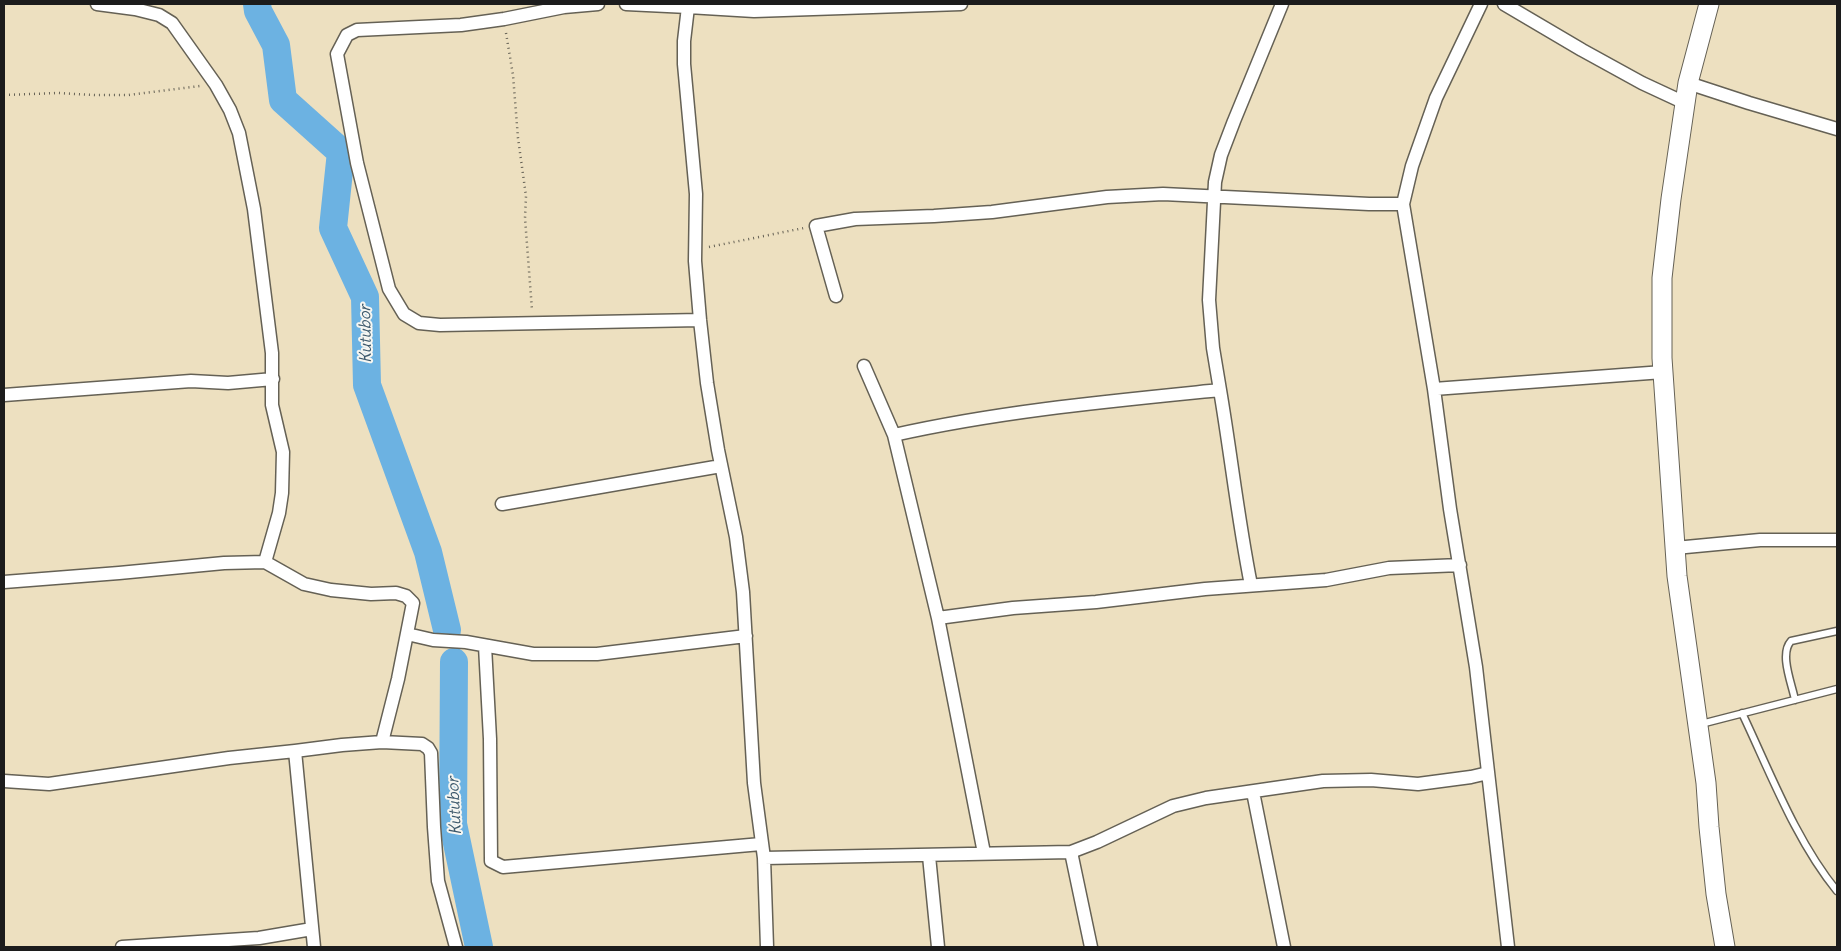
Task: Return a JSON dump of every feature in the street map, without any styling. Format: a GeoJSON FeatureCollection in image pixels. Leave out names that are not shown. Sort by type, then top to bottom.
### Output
{"type":"FeatureCollection","features":[{"type":"Feature","properties":{"kind":"street"},"geometry":{"type":"LineString","coordinates":[[97,4],[136,9],[159,15],[172,23],[216,85],[230,110],[239,133],[254,209],[272,353],[272,405],[283,452],[282,493],[279,513],[265,562]]}},
{"type":"Feature","properties":{"kind":"street"},"geometry":{"type":"LineString","coordinates":[[598,4],[564,7],[461,25],[358,30],[347,35],[336,54],[358,163],[389,289],[404,314],[419,323],[440,325],[534,324],[700,320]]}},
{"type":"Feature","properties":{"kind":"street"},"geometry":{"type":"LineString","coordinates":[[626,4],[754,11],[961,4]]}},
{"type":"Feature","properties":{"kind":"street"},"geometry":{"type":"LineString","coordinates":[[1251,585],[1213,348],[1210,300],[1214,197],[1221,155],[1282,4]]}},
{"type":"Feature","properties":{"kind":"street"},"geometry":{"type":"LineString","coordinates":[[1481,4],[1436,98],[1412,166],[1403,204],[1434,389],[1450,509],[1476,667],[1508,947]]}},
{"type":"Feature","properties":{"kind":"street"},"geometry":{"type":"LineString","coordinates":[[1504,4],[1642,83],[1685,103]]}},
{"type":"Feature","properties":{"kind":"street"},"geometry":{"type":"LineString","coordinates":[[1709,4],[1688,82],[1671,199],[1662,278],[1663,372],[1675,548],[1684,636],[1706,783],[1716,894],[1726,947]]}},
{"type":"Feature","properties":{"kind":"street"},"geometry":{"type":"LineString","coordinates":[[688,6],[684,40],[684,64],[696,194],[695,250],[700,320],[707,384],[721,466],[736,537],[746,636],[754,783],[764,858],[767,947]]}},
{"type":"Feature","properties":{"kind":"street"},"geometry":{"type":"LineString","coordinates":[[1688,82],[1749,103],[1837,129]]}},
{"type":"Feature","properties":{"kind":"street"},"geometry":{"type":"LineString","coordinates":[[836,296],[816,226],[855,219],[992,212],[1107,198],[1163,194],[1403,204]]}},
{"type":"Feature","properties":{"kind":"street"},"geometry":{"type":"LineString","coordinates":[[864,366],[894,435],[938,618],[984,853]]}},
{"type":"Feature","properties":{"kind":"street"},"geometry":{"type":"LineString","coordinates":[[1434,389],[1663,372]]}},
{"type":"Feature","properties":{"kind":"street"},"geometry":{"type":"LineString","coordinates":[[4,395],[191,381],[228,384],[272,379]]}},
{"type":"Feature","properties":{"kind":"street"},"geometry":{"type":"LineString","coordinates":[[894,435],[944,424],[1023,413],[1220,390]]}},
{"type":"Feature","properties":{"kind":"street"},"geometry":{"type":"LineString","coordinates":[[502,504],[721,466]]}},
{"type":"Feature","properties":{"kind":"street"},"geometry":{"type":"LineString","coordinates":[[1675,548],[1760,540],[1837,540]]}},
{"type":"Feature","properties":{"kind":"street"},"geometry":{"type":"LineString","coordinates":[[4,582],[224,563],[265,562],[304,584],[331,590],[406,596],[413,603],[398,679],[382,742]]}},
{"type":"Feature","properties":{"kind":"street"},"geometry":{"type":"LineString","coordinates":[[938,618],[1012,608],[1096,602],[1251,585],[1326,580],[1389,568],[1460,565]]}},
{"type":"Feature","properties":{"kind":"street"},"geometry":{"type":"LineString","coordinates":[[407,634],[433,640],[466,642],[534,654],[598,654],[746,636]]}},
{"type":"Feature","properties":{"kind":"street"},"geometry":{"type":"LineString","coordinates":[[485,646],[490,739],[491,861],[503,867],[761,844]]}},
{"type":"Feature","properties":{"kind":"street"},"geometry":{"type":"LineString","coordinates":[[4,781],[49,784],[229,758],[342,745],[382,742],[422,744],[428,748],[431,754],[438,881],[456,947]]}},
{"type":"Feature","properties":{"kind":"street"},"geometry":{"type":"LineString","coordinates":[[295,751],[314,947]]}},
{"type":"Feature","properties":{"kind":"street"},"geometry":{"type":"LineString","coordinates":[[764,858],[1071,852],[1098,842],[1173,806],[1206,798],[1253,792],[1286,785],[1348,780],[1418,784],[1488,773]]}},
{"type":"Feature","properties":{"kind":"street"},"geometry":{"type":"LineString","coordinates":[[1253,792],[1284,947]]}},
{"type":"Feature","properties":{"kind":"street"},"geometry":{"type":"LineString","coordinates":[[1071,852],[1091,947]]}},
{"type":"Feature","properties":{"kind":"street"},"geometry":{"type":"LineString","coordinates":[[929,856],[938,947]]}},
{"type":"Feature","properties":{"kind":"street"},"geometry":{"type":"LineString","coordinates":[[122,947],[259,938],[312,929]]}},
{"type":"Feature","properties":{"kind":"lane"},"geometry":{"type":"LineString","coordinates":[[1795,700],[1785,654],[1786,646],[1790,641],[1837,631]]}},
{"type":"Feature","properties":{"kind":"lane"},"geometry":{"type":"LineString","coordinates":[[1697,725],[1837,689]]}},
{"type":"Feature","properties":{"kind":"lane"},"geometry":{"type":"LineString","coordinates":[[1742,713],[1804,845],[1822,873],[1837,891]]}},
{"type":"Feature","properties":{"kind":"path"},"geometry":{"type":"LineString","coordinates":[[504,19],[513,75],[518,138],[526,196],[525,218],[534,324]]}},
{"type":"Feature","properties":{"kind":"path"},"geometry":{"type":"LineString","coordinates":[[4,95],[58,93],[128,95],[216,85]]}},
{"type":"Feature","properties":{"kind":"path"},"geometry":{"type":"LineString","coordinates":[[695,250],[816,226]]}},
{"type":"Feature","properties":{"kind":"waterway","name":"Kutubor"},"geometry":{"type":"LineString","coordinates":[[257,4],[258,11],[276,45],[283,100],[341,152],[333,228],[365,297],[367,385],[428,552],[447,630]]}},
{"type":"Feature","properties":{"kind":"waterway","name":"Kutubor"},"geometry":{"type":"LineString","coordinates":[[454,662],[453,824],[479,947]]}}]}
